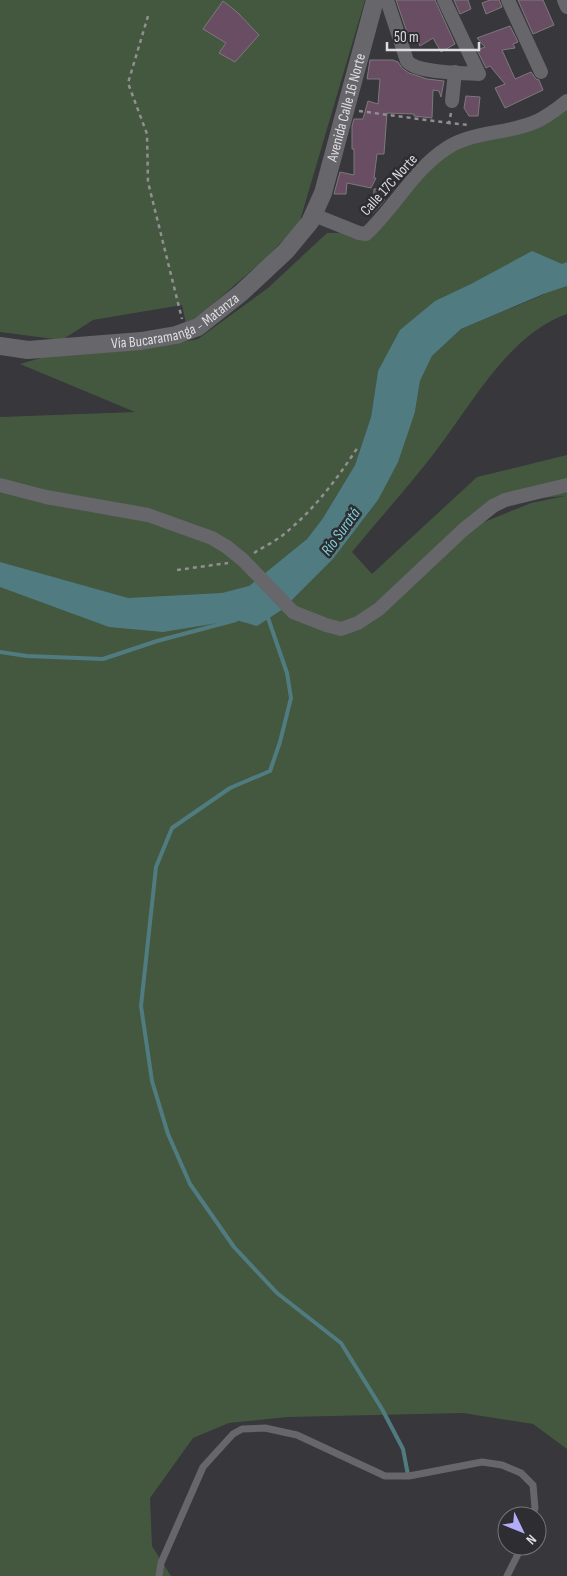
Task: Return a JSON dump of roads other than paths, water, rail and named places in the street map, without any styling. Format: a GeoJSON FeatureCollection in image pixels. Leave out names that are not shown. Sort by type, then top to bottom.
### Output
{"type":"FeatureCollection","features":[{"type":"Feature","properties":{"kind":"street"},"geometry":{"type":"LineString","coordinates":[[379,2],[410,64],[422,68],[479,74],[444,0]]}},
{"type":"Feature","properties":{"kind":"street"},"geometry":{"type":"LineString","coordinates":[[508,0],[541,72]]}},
{"type":"Feature","properties":{"kind":"street"},"geometry":{"type":"LineString","coordinates":[[564,0],[567,7]]}},
{"type":"Feature","properties":{"kind":"street","name":"Avenida Calle 16 Norte"},"geometry":{"type":"LineString","coordinates":[[314,215],[379,2]]}},
{"type":"Feature","properties":{"kind":"street"},"geometry":{"type":"LineString","coordinates":[[452,101],[455,72]]}},
{"type":"Feature","properties":{"kind":"street","name":"Calle 17C Norte"},"geometry":{"type":"LineString","coordinates":[[314,215],[366,234],[421,170],[448,148],[467,139],[534,123],[554,112],[567,101]]}},
{"type":"Feature","properties":{"kind":"street","name":"Vía Bucaramanga - Matanza"},"geometry":{"type":"LineString","coordinates":[[0,346],[28,350],[141,341],[185,333],[198,327],[248,287],[286,251],[306,228],[314,215]]}},
{"type":"Feature","properties":{"kind":"street"},"geometry":{"type":"LineString","coordinates":[[0,485],[46,497],[148,515],[212,538],[228,547],[244,560],[256,575],[293,612],[326,625],[341,628],[358,623],[379,609],[463,530],[493,506],[505,500],[567,485]]}},
{"type":"Feature","properties":{"kind":"lane"},"geometry":{"type":"LineString","coordinates":[[159,1576],[161,1563],[203,1467],[228,1439],[242,1429],[265,1428],[297,1434],[385,1476],[409,1476],[482,1462],[502,1465],[522,1473],[533,1485],[535,1506]]}},
{"type":"Feature","properties":{"kind":"lane"},"geometry":{"type":"LineString","coordinates":[[507,1576],[517,1556]]}},
{"type":"Feature","properties":{"kind":"water","name":"Río Suratá"},"geometry":{"type":"Polygon","coordinates":[[[532,251],[562,264],[567,262],[567,286],[461,329],[432,356],[420,381],[415,412],[398,462],[378,500],[333,559],[283,609],[257,626],[236,620],[163,632],[109,627],[0,587],[0,562],[128,598],[222,593],[249,586],[307,539],[323,518],[355,465],[371,417],[378,371],[400,330],[435,301],[532,251]]]}},
{"type":"Feature","properties":{"kind":"waterway"},"geometry":{"type":"LineString","coordinates":[[267,615],[287,673],[291,698],[280,742],[270,771],[230,788],[172,828],[156,867],[141,1006],[152,1081],[168,1134],[190,1184],[234,1247],[277,1293],[341,1343],[382,1409],[403,1449],[408,1475]]}},
{"type":"Feature","properties":{"kind":"waterway"},"geometry":{"type":"LineString","coordinates":[[0,652],[27,656],[103,659],[157,641],[236,620]]}}]}
